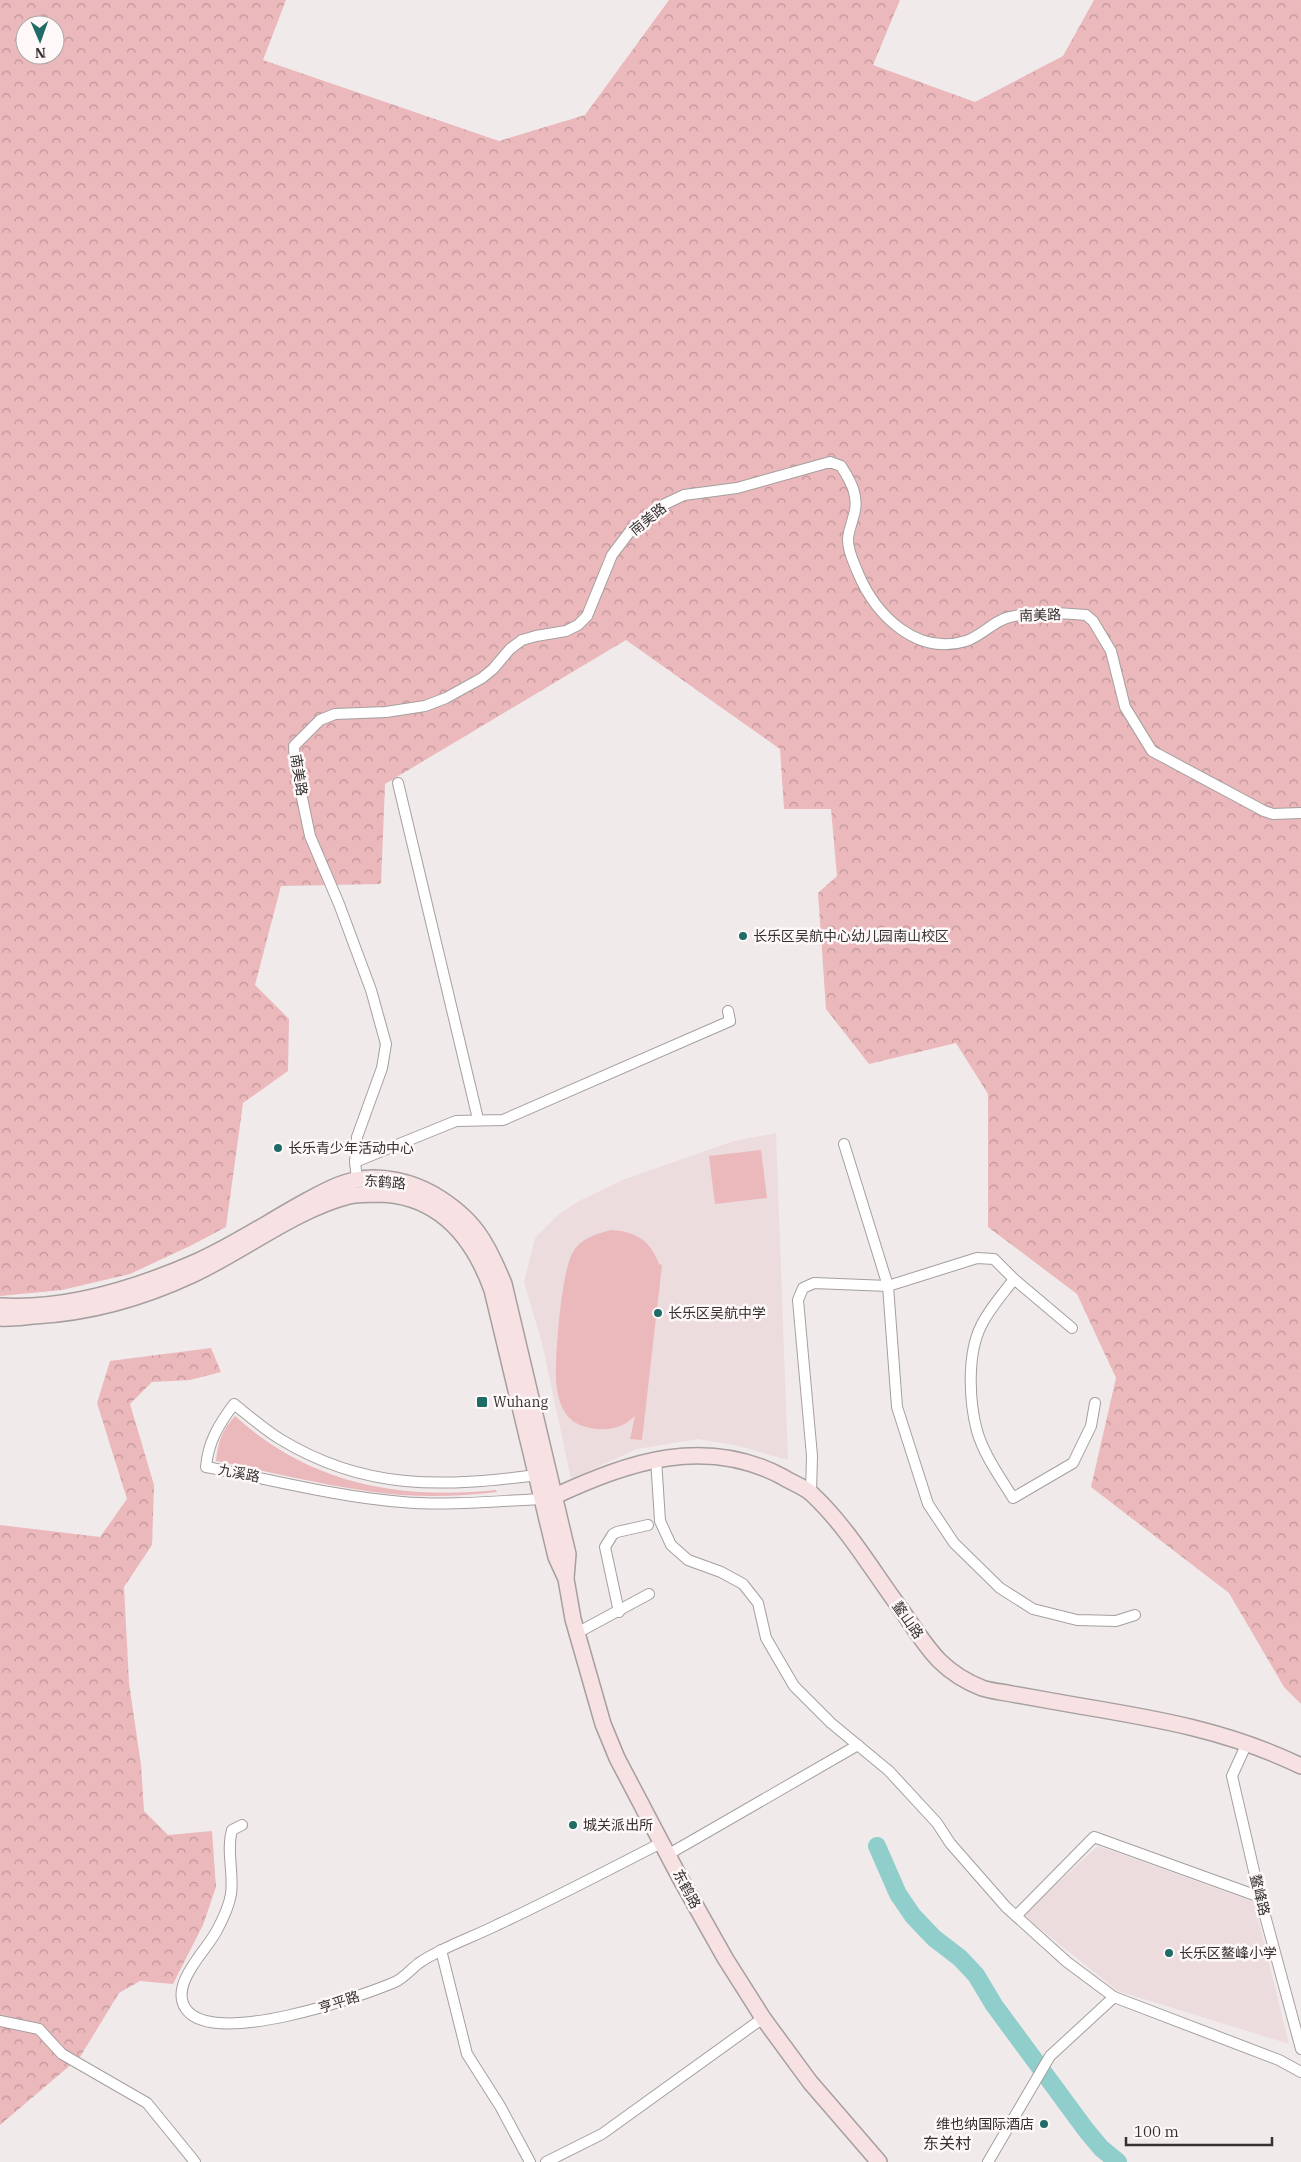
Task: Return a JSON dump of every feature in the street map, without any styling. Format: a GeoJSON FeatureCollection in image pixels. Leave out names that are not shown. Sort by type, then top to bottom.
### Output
{"type":"FeatureCollection","features":[{"type":"Feature","properties":{"kind":"main road","name":"东鹤路"},"geometry":{"type":"LineString","coordinates":[[0,1306],[67,1302],[150,1281],[200,1260],[329,1189],[356,1180],[391,1180],[423,1188],[457,1210],[474,1226],[487,1246],[504,1284],[549,1498],[568,1554],[566,1580],[577,1634],[603,1724],[617,1758],[725,1958],[763,2018],[810,2082],[879,2162]]}},
{"type":"Feature","properties":{"kind":"main road","name":"东鹤路"},"geometry":{"type":"LineString","coordinates":[[0,1318],[70,1312],[136,1298],[194,1274],[288,1222],[350,1196],[394,1194],[417,1201],[446,1216],[465,1237],[484,1266],[499,1313],[537,1475],[549,1498]]}},
{"type":"Feature","properties":{"kind":"main road","name":"鳌山路"},"geometry":{"type":"LineString","coordinates":[[549,1498],[604,1476],[656,1460],[687,1455],[715,1456],[745,1462],[772,1472],[811,1493],[834,1518],[930,1652],[953,1673],[983,1688],[1186,1724],[1247,1743],[1301,1766]]}},
{"type":"Feature","properties":{"kind":"street","name":"南美路"},"geometry":{"type":"LineString","coordinates":[[356,1180],[357,1137],[382,1068],[386,1044],[371,990],[339,904],[310,836],[294,764],[294,746],[316,724],[335,714],[386,712],[426,706],[446,698],[482,678],[493,669],[510,649],[522,640],[566,631],[578,625],[587,616],[612,555],[631,530],[665,504],[684,495],[736,488],[830,462],[841,466],[849,479],[857,502],[848,540],[851,555],[860,578],[875,602],[904,633],[921,641],[939,644],[955,643],[975,637],[1007,617],[1026,614],[1086,615],[1093,621],[1111,651],[1125,707],[1152,751],[1264,811],[1273,814],[1301,813]]}},
{"type":"Feature","properties":{"kind":"street"},"geometry":{"type":"LineString","coordinates":[[398,783],[478,1119]]}},
{"type":"Feature","properties":{"kind":"street"},"geometry":{"type":"LineString","coordinates":[[355,1162],[456,1121],[478,1119],[503,1120],[730,1021],[728,1011]]}},
{"type":"Feature","properties":{"kind":"street"},"geometry":{"type":"LineString","coordinates":[[844,1144],[888,1286],[897,1407],[928,1504],[954,1543],[1000,1588],[1033,1609],[1077,1620],[1116,1621],[1134,1615]]}},
{"type":"Feature","properties":{"kind":"street"},"geometry":{"type":"LineString","coordinates":[[811,1493],[812,1456],[798,1300],[803,1288],[814,1283],[888,1286],[977,1258],[994,1259],[1014,1279],[1072,1328]]}},
{"type":"Feature","properties":{"kind":"street"},"geometry":{"type":"LineString","coordinates":[[1014,1279],[981,1326],[972,1351],[972,1398],[977,1431],[988,1457],[1013,1498],[1073,1463],[1092,1426],[1095,1403]]}},
{"type":"Feature","properties":{"kind":"street","name":"九溪路"},"geometry":{"type":"LineString","coordinates":[[537,1475],[444,1484],[380,1478],[334,1466],[308,1454],[279,1439],[234,1404],[212,1438],[206,1467],[364,1497],[401,1502],[438,1504],[549,1498]]}},
{"type":"Feature","properties":{"kind":"street"},"geometry":{"type":"LineString","coordinates":[[656,1460],[660,1521],[671,1545],[688,1560],[721,1572],[743,1584],[758,1603],[766,1638],[794,1686],[831,1723],[889,1771],[937,1823],[950,1843],[1006,1908],[1068,1962],[1114,1997],[1279,2060],[1301,2072]]}},
{"type":"Feature","properties":{"kind":"street"},"geometry":{"type":"LineString","coordinates":[[619,1612],[605,1547],[613,1534],[648,1525]]}},
{"type":"Feature","properties":{"kind":"street"},"geometry":{"type":"LineString","coordinates":[[577,1634],[649,1594]]}},
{"type":"Feature","properties":{"kind":"street","name":"鳌峰路"},"geometry":{"type":"LineString","coordinates":[[1247,1743],[1232,1776],[1260,1897],[1301,2049]]}},
{"type":"Feature","properties":{"kind":"street","name":"亨平路"},"geometry":{"type":"LineString","coordinates":[[242,1825],[232,1830],[230,1839],[231,1893],[225,1913],[216,1933],[189,1971],[183,1984],[182,1998],[186,2009],[206,2022],[264,2020],[308,2012],[398,1981],[421,1961],[442,1950],[666,1848],[858,1745]]}},
{"type":"Feature","properties":{"kind":"street"},"geometry":{"type":"LineString","coordinates":[[1016,1916],[1094,1837],[1260,1897]]}},
{"type":"Feature","properties":{"kind":"street"},"geometry":{"type":"LineString","coordinates":[[442,1950],[467,2054],[500,2106],[530,2162]]}},
{"type":"Feature","properties":{"kind":"street"},"geometry":{"type":"LineString","coordinates":[[988,2162],[1050,2056],[1114,1997]]}},
{"type":"Feature","properties":{"kind":"street"},"geometry":{"type":"LineString","coordinates":[[546,2162],[602,2134],[763,2018]]}},
{"type":"Feature","properties":{"kind":"street"},"geometry":{"type":"LineString","coordinates":[[0,2021],[39,2029],[62,2054],[147,2103],[195,2162]]}},
{"type":"Feature","properties":{"kind":"shaded area","name":"长乐区吴航中学"},"geometry":{"type":"Polygon","coordinates":[[[776,1133],[788,1460],[739,1446],[698,1439],[637,1449],[571,1479],[542,1343],[524,1282],[535,1238],[559,1214],[579,1201],[625,1179],[734,1141],[776,1133]]]}},
{"type":"Feature","properties":{"kind":"shaded area","name":"长乐区鳌峰小学"},"geometry":{"type":"Polygon","coordinates":[[[1098,1846],[1254,1902],[1289,2044],[1118,1991],[1023,1915],[1098,1846]]]}},
{"type":"Feature","properties":{"kind":"green space"},"geometry":{"type":"Polygon","coordinates":[[[0,0],[286,0],[263,60],[499,141],[585,115],[669,0],[900,0],[873,65],[975,102],[1063,56],[1094,0],[1301,0],[1301,1704],[1284,1687],[1229,1593],[1091,1487],[1116,1378],[1077,1294],[988,1227],[988,1094],[956,1043],[869,1064],[826,1009],[818,893],[837,876],[831,809],[784,809],[780,749],[626,640],[385,784],[381,884],[281,886],[255,985],[289,1019],[288,1071],[243,1103],[226,1227],[130,1274],[62,1290],[0,1296],[0,0]]]}},
{"type":"Feature","properties":{"kind":"green space"},"geometry":{"type":"Polygon","coordinates":[[[761,1150],[767,1198],[715,1204],[709,1156],[761,1150]]]}},
{"type":"Feature","properties":{"kind":"green space"},"geometry":{"type":"Polygon","coordinates":[[[612,1230],[635,1235],[647,1243],[659,1264],[662,1265],[642,1440],[630,1439],[635,1416],[622,1425],[608,1429],[593,1428],[576,1423],[564,1411],[556,1385],[562,1295],[569,1262],[576,1247],[585,1240],[612,1230]]]}},
{"type":"Feature","properties":{"kind":"green space"},"geometry":{"type":"Polygon","coordinates":[[[211,1348],[221,1372],[190,1380],[152,1382],[130,1404],[154,1485],[152,1545],[124,1587],[129,1683],[141,1765],[144,1811],[168,1835],[212,1831],[216,1887],[203,1925],[173,1984],[140,1981],[119,1993],[80,2057],[0,2125],[0,1525],[100,1537],[127,1499],[97,1403],[110,1361],[211,1348]]]}},
{"type":"Feature","properties":{"kind":"green space"},"geometry":{"type":"Polygon","coordinates":[[[235,1416],[264,1439],[294,1458],[325,1472],[357,1482],[391,1489],[425,1492],[496,1490],[497,1492],[437,1496],[378,1493],[216,1461],[221,1437],[235,1416]]]}},
{"type":"Feature","properties":{"kind":"waterway"},"geometry":{"type":"LineString","coordinates":[[877,1846],[898,1894],[913,1916],[934,1938],[960,1958],[976,1975],[994,2005],[1086,2130],[1101,2148],[1118,2162]]}},
{"type":"Feature","properties":{"kind":"place","name":"长乐区吴航中心幼儿园南山校区"},"geometry":{"type":"Point","coordinates":[743,936]}},
{"type":"Feature","properties":{"kind":"place","name":"长乐青少年活动中心"},"geometry":{"type":"Point","coordinates":[278,1148]}},
{"type":"Feature","properties":{"kind":"place","name":"长乐区吴航中学"},"geometry":{"type":"Point","coordinates":[658,1313]}},
{"type":"Feature","properties":{"kind":"place","name":"Wuhang"},"geometry":{"type":"Point","coordinates":[482,1402]}},
{"type":"Feature","properties":{"kind":"place","name":"城关派出所"},"geometry":{"type":"Point","coordinates":[573,1825]}},
{"type":"Feature","properties":{"kind":"place","name":"长乐区鳌峰小学"},"geometry":{"type":"Point","coordinates":[1169,1953]}},
{"type":"Feature","properties":{"kind":"place","name":"维也纳国际酒店"},"geometry":{"type":"Point","coordinates":[1044,2124]}},
{"type":"Feature","properties":{"kind":"district","name":"东关村"},"geometry":{"type":"Point","coordinates":[947,2143]}}]}
